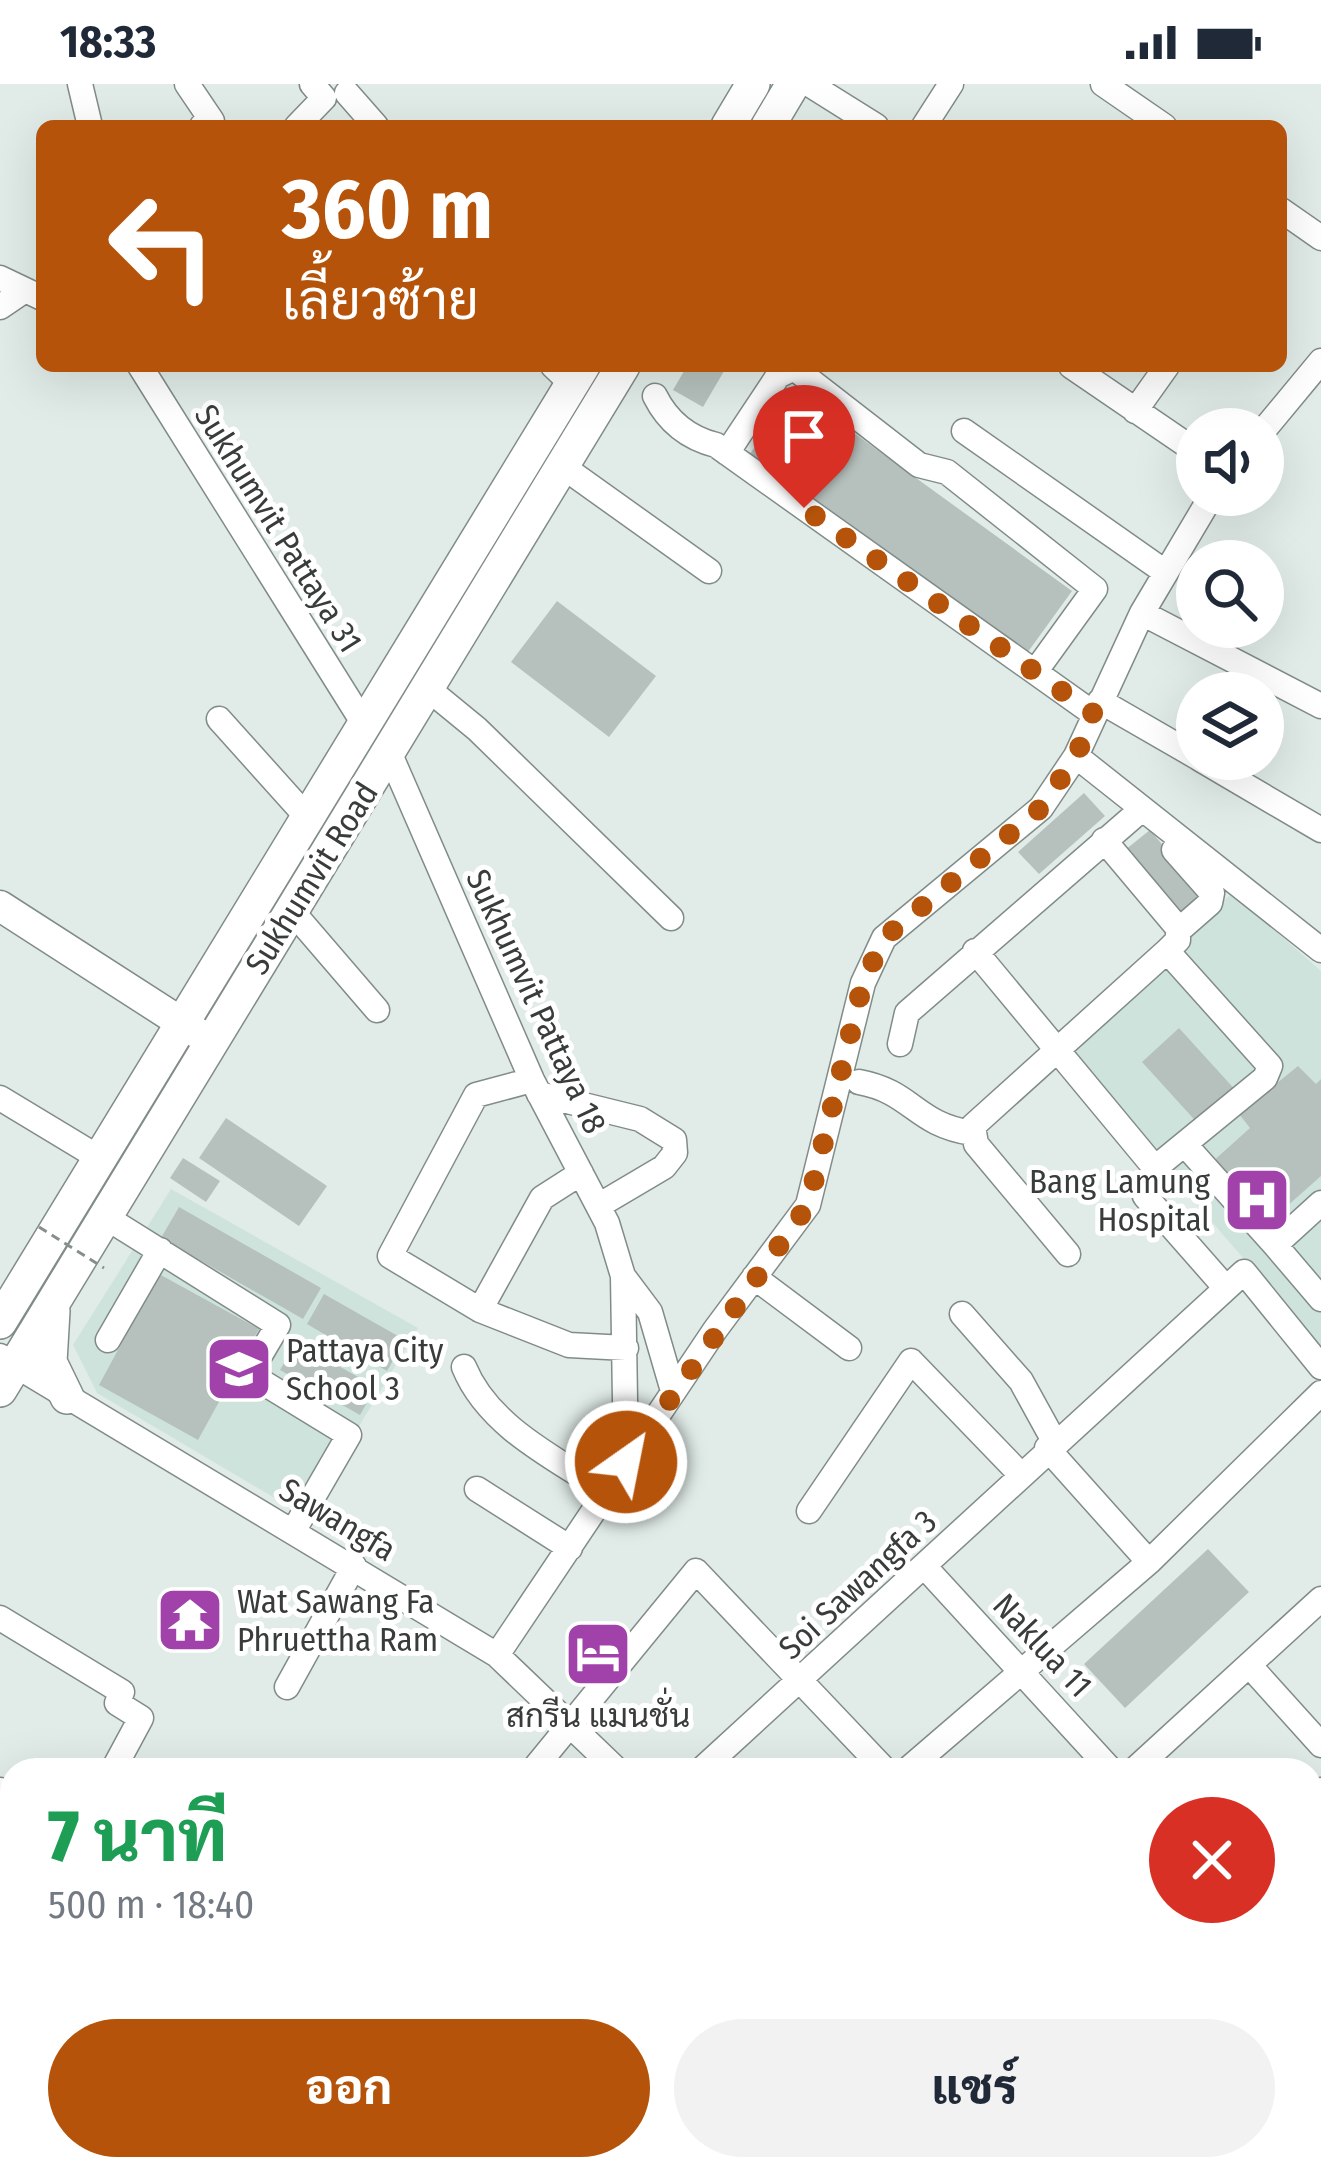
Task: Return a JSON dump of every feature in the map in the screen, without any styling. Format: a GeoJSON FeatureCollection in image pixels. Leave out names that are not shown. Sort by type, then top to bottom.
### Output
{"type":"FeatureCollection","features":[{"type":"Feature","properties":{"kind":"highway"},"geometry":{"type":"LineString","coordinates":[[772,120],[793,84]]}},
{"type":"Feature","properties":{"kind":"highway","name":"Sukhumvit Road"},"geometry":{"type":"LineString","coordinates":[[5,1371],[107,1218],[307,818],[569,372]]}},
{"type":"Feature","properties":{"kind":"highway","name":"Sukhumvit Road"},"geometry":{"type":"LineString","coordinates":[[0,1322],[101,1159],[291,910],[620,372]]}},
{"type":"Feature","properties":{"kind":"highway"},"geometry":{"type":"LineString","coordinates":[[54,1303],[50,1362],[67,1397]]}},
{"type":"Feature","properties":{"kind":"main road"},"geometry":{"type":"LineString","coordinates":[[0,907],[197,1033]]}},
{"type":"Feature","properties":{"kind":"street"},"geometry":{"type":"LineString","coordinates":[[80,84],[89,120]]}},
{"type":"Feature","properties":{"kind":"street"},"geometry":{"type":"LineString","coordinates":[[187,84],[211,120]]}},
{"type":"Feature","properties":{"kind":"street"},"geometry":{"type":"LineString","coordinates":[[303,120],[324,98],[312,84]]}},
{"type":"Feature","properties":{"kind":"street"},"geometry":{"type":"LineString","coordinates":[[809,84],[844,93],[870,120]]}},
{"type":"Feature","properties":{"kind":"street"},"geometry":{"type":"LineString","coordinates":[[928,120],[951,84]]}},
{"type":"Feature","properties":{"kind":"street"},"geometry":{"type":"LineString","coordinates":[[1103,84],[1155,120]]}},
{"type":"Feature","properties":{"kind":"street"},"geometry":{"type":"LineString","coordinates":[[347,93],[371,120]]}},
{"type":"Feature","properties":{"kind":"street"},"geometry":{"type":"LineString","coordinates":[[1287,214],[1321,238]]}},
{"type":"Feature","properties":{"kind":"street"},"geometry":{"type":"LineString","coordinates":[[0,278],[33,294]]}},
{"type":"Feature","properties":{"kind":"street"},"geometry":{"type":"LineString","coordinates":[[0,307],[33,294]]}},
{"type":"Feature","properties":{"kind":"street"},"geometry":{"type":"LineString","coordinates":[[1282,408],[1321,361]]}},
{"type":"Feature","properties":{"kind":"street","name":"Sukhumvit Pattaya 31"},"geometry":{"type":"LineString","coordinates":[[144,372],[364,724]]}},
{"type":"Feature","properties":{"kind":"street"},"geometry":{"type":"LineString","coordinates":[[624,372],[655,396],[674,402],[709,428],[721,449],[1035,672],[1176,747]]}},
{"type":"Feature","properties":{"kind":"street"},"geometry":{"type":"LineString","coordinates":[[721,449],[786,372]]}},
{"type":"Feature","properties":{"kind":"street"},"geometry":{"type":"LineString","coordinates":[[799,372],[919,465],[947,472],[1094,589],[1035,672]]}},
{"type":"Feature","properties":{"kind":"street"},"geometry":{"type":"LineString","coordinates":[[1080,372],[1176,438]]}},
{"type":"Feature","properties":{"kind":"street"},"geometry":{"type":"LineString","coordinates":[[1135,411],[1163,372]]}},
{"type":"Feature","properties":{"kind":"street"},"geometry":{"type":"LineString","coordinates":[[964,431],[1165,572]]}},
{"type":"Feature","properties":{"kind":"street"},"geometry":{"type":"LineString","coordinates":[[562,466],[709,571]]}},
{"type":"Feature","properties":{"kind":"street"},"geometry":{"type":"LineString","coordinates":[[497,1654],[673,1391],[808,1205],[863,983],[884,938],[1041,808],[1076,756],[1142,613],[1199,516]]}},
{"type":"Feature","properties":{"kind":"street"},"geometry":{"type":"LineString","coordinates":[[1142,613],[1321,706]]}},
{"type":"Feature","properties":{"kind":"street"},"geometry":{"type":"LineString","coordinates":[[427,688],[477,729],[671,917]]}},
{"type":"Feature","properties":{"kind":"street"},"geometry":{"type":"LineString","coordinates":[[219,719],[307,818]]}},
{"type":"Feature","properties":{"kind":"street","name":"Sukhumvit Pattaya 18"},"geometry":{"type":"LineString","coordinates":[[389,752],[535,1087],[598,1206],[623,1276],[650,1312],[673,1391]]}},
{"type":"Feature","properties":{"kind":"street"},"geometry":{"type":"LineString","coordinates":[[1076,756],[1321,950]]}},
{"type":"Feature","properties":{"kind":"street"},"geometry":{"type":"LineString","coordinates":[[1236,780],[1321,830]]}},
{"type":"Feature","properties":{"kind":"street"},"geometry":{"type":"LineString","coordinates":[[900,1044],[902,1018],[1142,809]]}},
{"type":"Feature","properties":{"kind":"street"},"geometry":{"type":"LineString","coordinates":[[1104,840],[1172,941],[1270,1066],[1265,1078],[1187,1147],[1155,1168],[1145,1196],[1202,1261],[1234,1280],[1321,1366]]}},
{"type":"Feature","properties":{"kind":"street"},"geometry":{"type":"LineString","coordinates":[[972,1133],[979,1119],[1210,903],[1212,893],[1174,850]]}},
{"type":"Feature","properties":{"kind":"street"},"geometry":{"type":"LineString","coordinates":[[291,910],[377,1010]]}},
{"type":"Feature","properties":{"kind":"street"},"geometry":{"type":"LineString","coordinates":[[975,951],[1155,1168]]}},
{"type":"Feature","properties":{"kind":"street"},"geometry":{"type":"LineString","coordinates":[[859,1082],[893,1089],[935,1126],[972,1133],[1068,1254]]}},
{"type":"Feature","properties":{"kind":"street"},"geometry":{"type":"LineString","coordinates":[[598,1206],[664,1167],[675,1153],[674,1140],[640,1120],[535,1087],[476,1095],[391,1256],[480,1310],[569,1346],[626,1348]]}},
{"type":"Feature","properties":{"kind":"street"},"geometry":{"type":"LineString","coordinates":[[6,1111],[101,1159]]}},
{"type":"Feature","properties":{"kind":"street"},"geometry":{"type":"LineString","coordinates":[[1187,1147],[1321,1300]]}},
{"type":"Feature","properties":{"kind":"street"},"geometry":{"type":"LineString","coordinates":[[480,1310],[542,1198],[581,1173]]}},
{"type":"Feature","properties":{"kind":"street"},"geometry":{"type":"LineString","coordinates":[[1275,1245],[1321,1203]]}},
{"type":"Feature","properties":{"kind":"street"},"geometry":{"type":"LineString","coordinates":[[107,1218],[278,1325],[249,1375],[349,1435],[294,1530]]}},
{"type":"Feature","properties":{"kind":"street"},"geometry":{"type":"LineString","coordinates":[[108,1340],[160,1250]]}},
{"type":"Feature","properties":{"kind":"street","name":"Sukhumvit Pattaya 18"},"geometry":{"type":"LineString","coordinates":[[623,1276],[626,1462]]}},
{"type":"Feature","properties":{"kind":"street"},"geometry":{"type":"LineString","coordinates":[[754,1277],[849,1348]]}},
{"type":"Feature","properties":{"kind":"street","name":"Soi Sawangfa 3"},"geometry":{"type":"LineString","coordinates":[[715,1758],[1050,1444],[1234,1280]]}},
{"type":"Feature","properties":{"kind":"street"},"geometry":{"type":"LineString","coordinates":[[962,1314],[1007,1363],[1050,1444],[1149,1562]]}},
{"type":"Feature","properties":{"kind":"street"},"geometry":{"type":"LineString","coordinates":[[808,1511],[911,1361],[1021,1474]]}},
{"type":"Feature","properties":{"kind":"street"},"geometry":{"type":"LineString","coordinates":[[464,1367],[474,1390],[498,1410],[510,1430],[607,1492]]}},
{"type":"Feature","properties":{"kind":"street","name":"Sawangfa"},"geometry":{"type":"LineString","coordinates":[[5,1371],[67,1397],[497,1654],[605,1758]]}},
{"type":"Feature","properties":{"kind":"street"},"geometry":{"type":"LineString","coordinates":[[921,1758],[1149,1562],[1321,1394]]}},
{"type":"Feature","properties":{"kind":"street"},"geometry":{"type":"LineString","coordinates":[[477,1489],[570,1549]]}},
{"type":"Feature","properties":{"kind":"street"},"geometry":{"type":"LineString","coordinates":[[287,1687],[354,1566]]}},
{"type":"Feature","properties":{"kind":"street","name":"Naklua 11"},"geometry":{"type":"LineString","coordinates":[[924,1566],[1100,1758]]}},
{"type":"Feature","properties":{"kind":"street"},"geometry":{"type":"LineString","coordinates":[[542,1758],[696,1571],[874,1758]]}},
{"type":"Feature","properties":{"kind":"street"},"geometry":{"type":"LineString","coordinates":[[1147,1758],[1321,1599]]}},
{"type":"Feature","properties":{"kind":"street"},"geometry":{"type":"LineString","coordinates":[[0,1618],[122,1692],[117,1703],[141,1718],[119,1758]]}},
{"type":"Feature","properties":{"kind":"street"},"geometry":{"type":"LineString","coordinates":[[1249,1665],[1321,1745]]}},
{"type":"Feature","properties":{"kind":"path"},"geometry":{"type":"LineString","coordinates":[[39,1227],[104,1268]]}},
{"type":"Feature","properties":{"kind":"shaded area","name":"Bang Lamung Hospital"},"geometry":{"type":"Polygon","coordinates":[[[1232,893],[1321,971],[1321,1348],[1064,1051],[1232,893]]]}},
{"type":"Feature","properties":{"kind":"shaded area","name":"Pattaya City School 3"},"geometry":{"type":"Polygon","coordinates":[[[171,1189],[418,1328],[305,1516],[97,1393],[73,1345],[171,1189]]]}},
{"type":"Feature","properties":{"kind":"building"},"geometry":{"type":"Polygon","coordinates":[[[684,372],[723,372],[703,407],[673,390],[684,372]]]}},
{"type":"Feature","properties":{"kind":"building"},"geometry":{"type":"Polygon","coordinates":[[[796,391],[1072,591],[1025,656],[749,455],[796,391]]]}},
{"type":"Feature","properties":{"kind":"building"},"geometry":{"type":"Polygon","coordinates":[[[557,601],[656,676],[609,737],[511,662],[557,601]]]}},
{"type":"Feature","properties":{"kind":"building"},"geometry":{"type":"Polygon","coordinates":[[[1084,793],[1105,816],[1039,874],[1018,852],[1084,793]]]}},
{"type":"Feature","properties":{"kind":"building"},"geometry":{"type":"Polygon","coordinates":[[[1150,830],[1205,895],[1181,915],[1125,850],[1150,830]]]}},
{"type":"Feature","properties":{"kind":"building"},"geometry":{"type":"Polygon","coordinates":[[[1179,1028],[1239,1094],[1202,1128],[1142,1062],[1179,1028]]]}},
{"type":"Feature","properties":{"kind":"building"},"geometry":{"type":"Polygon","coordinates":[[[1298,1066],[1316,1084],[1321,1079],[1321,1176],[1267,1224],[1211,1163],[1250,1128],[1239,1114],[1298,1066]]]}},
{"type":"Feature","properties":{"kind":"building"},"geometry":{"type":"Polygon","coordinates":[[[226,1118],[327,1186],[299,1226],[199,1158],[226,1118]]]}},
{"type":"Feature","properties":{"kind":"building"},"geometry":{"type":"Polygon","coordinates":[[[183,1158],[220,1181],[206,1202],[170,1178],[183,1158]]]}},
{"type":"Feature","properties":{"kind":"building"},"geometry":{"type":"Polygon","coordinates":[[[179,1207],[321,1288],[303,1319],[161,1238],[179,1207]]]}},
{"type":"Feature","properties":{"kind":"building"},"geometry":{"type":"Polygon","coordinates":[[[159,1274],[259,1329],[198,1440],[99,1385],[159,1274]]]}},
{"type":"Feature","properties":{"kind":"building"},"geometry":{"type":"Polygon","coordinates":[[[324,1294],[405,1340],[387,1371],[307,1324],[324,1294]]]}},
{"type":"Feature","properties":{"kind":"building"},"geometry":{"type":"Polygon","coordinates":[[[296,1342],[376,1387],[360,1415],[280,1370],[296,1342]]]}},
{"type":"Feature","properties":{"kind":"building"},"geometry":{"type":"Polygon","coordinates":[[[1208,1549],[1249,1592],[1125,1708],[1084,1664],[1208,1549]]]}},
{"type":"Feature","properties":{"kind":"place","name":"Bang Lamung Hospital"},"geometry":{"type":"Point","coordinates":[1257,1200]}},
{"type":"Feature","properties":{"kind":"place","name":"Pattaya City School 3"},"geometry":{"type":"Point","coordinates":[239,1369]}},
{"type":"Feature","properties":{"kind":"place","name":"Wat Sawang Fa Phruettha Ram"},"geometry":{"type":"Point","coordinates":[190,1620]}},
{"type":"Feature","properties":{"kind":"place","name":"สกรีน แมนชั่น"},"geometry":{"type":"Point","coordinates":[598,1654]}},
{"type":"Feature","properties":{"kind":"route"},"geometry":{"type":"LineString","coordinates":[[626,1462],[715,1330],[808,1205],[835,1115],[863,983],[884,938],[1041,808],[1076,756],[1094,714],[804,508]]}}]}
